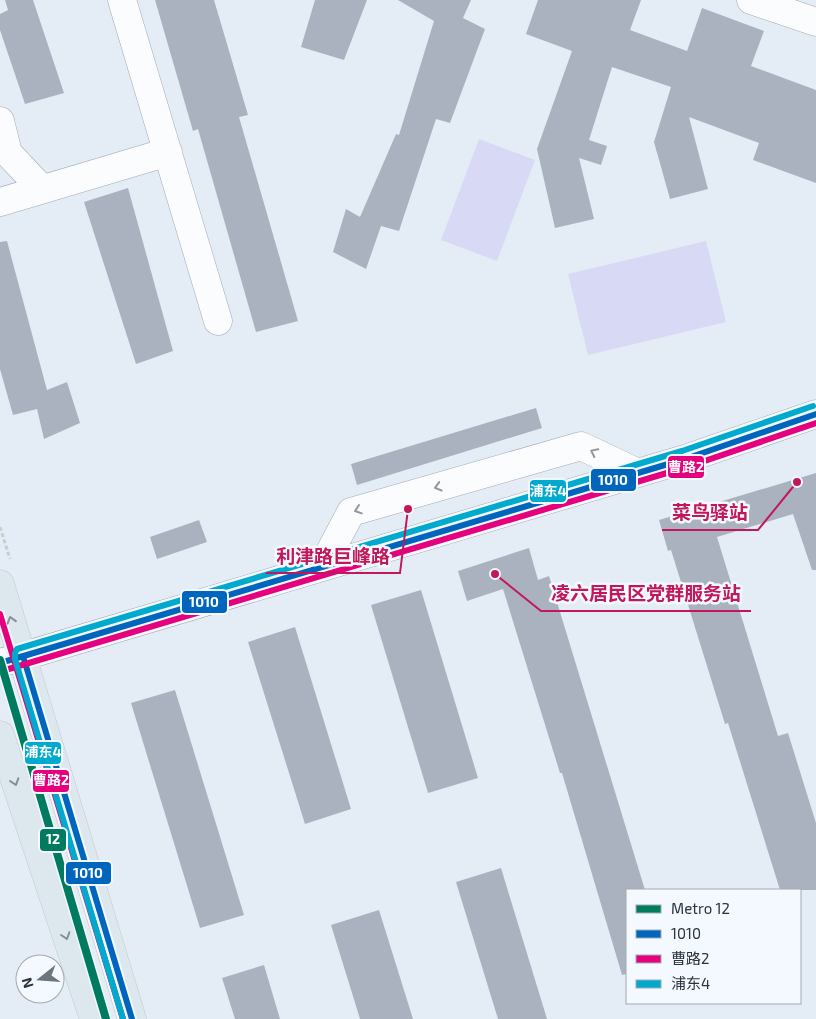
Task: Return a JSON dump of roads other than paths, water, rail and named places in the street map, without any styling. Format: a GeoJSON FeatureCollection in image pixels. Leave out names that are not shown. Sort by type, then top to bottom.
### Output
{"type":"FeatureCollection","features":[{"type":"Feature","properties":{"kind":"main road"},"geometry":{"type":"LineString","coordinates":[[0,584],[11,660],[132,1019]]}},
{"type":"Feature","properties":{"kind":"main road"},"geometry":{"type":"LineString","coordinates":[[0,736],[94,1019]]}},
{"type":"Feature","properties":{"kind":"street"},"geometry":{"type":"LineString","coordinates":[[122,0],[218,321]]}},
{"type":"Feature","properties":{"kind":"street"},"geometry":{"type":"LineString","coordinates":[[751,0],[816,22]]}},
{"type":"Feature","properties":{"kind":"street"},"geometry":{"type":"LineString","coordinates":[[0,121],[8,153],[42,189]]}},
{"type":"Feature","properties":{"kind":"street"},"geometry":{"type":"LineString","coordinates":[[0,202],[168,152]]}},
{"type":"Feature","properties":{"kind":"street"},"geometry":{"type":"LineString","coordinates":[[11,660],[685,459],[816,414]]}},
{"type":"Feature","properties":{"kind":"street"},"geometry":{"type":"LineString","coordinates":[[322,567],[351,512],[581,446],[638,473]]}},
{"type":"Feature","properties":{"kind":"metro line","name":"12"},"geometry":{"type":"LineString","coordinates":[[0,660],[106,1019]]}},
{"type":"Feature","properties":{"kind":"place","name":"菜鸟驿站"},"geometry":{"type":"Point","coordinates":[797,482]}},
{"type":"Feature","properties":{"kind":"place","name":"利津路巨峰路"},"geometry":{"type":"Point","coordinates":[408,509]}},
{"type":"Feature","properties":{"kind":"place","name":"凌六居民区党群服务站"},"geometry":{"type":"Point","coordinates":[495,574]}}]}
